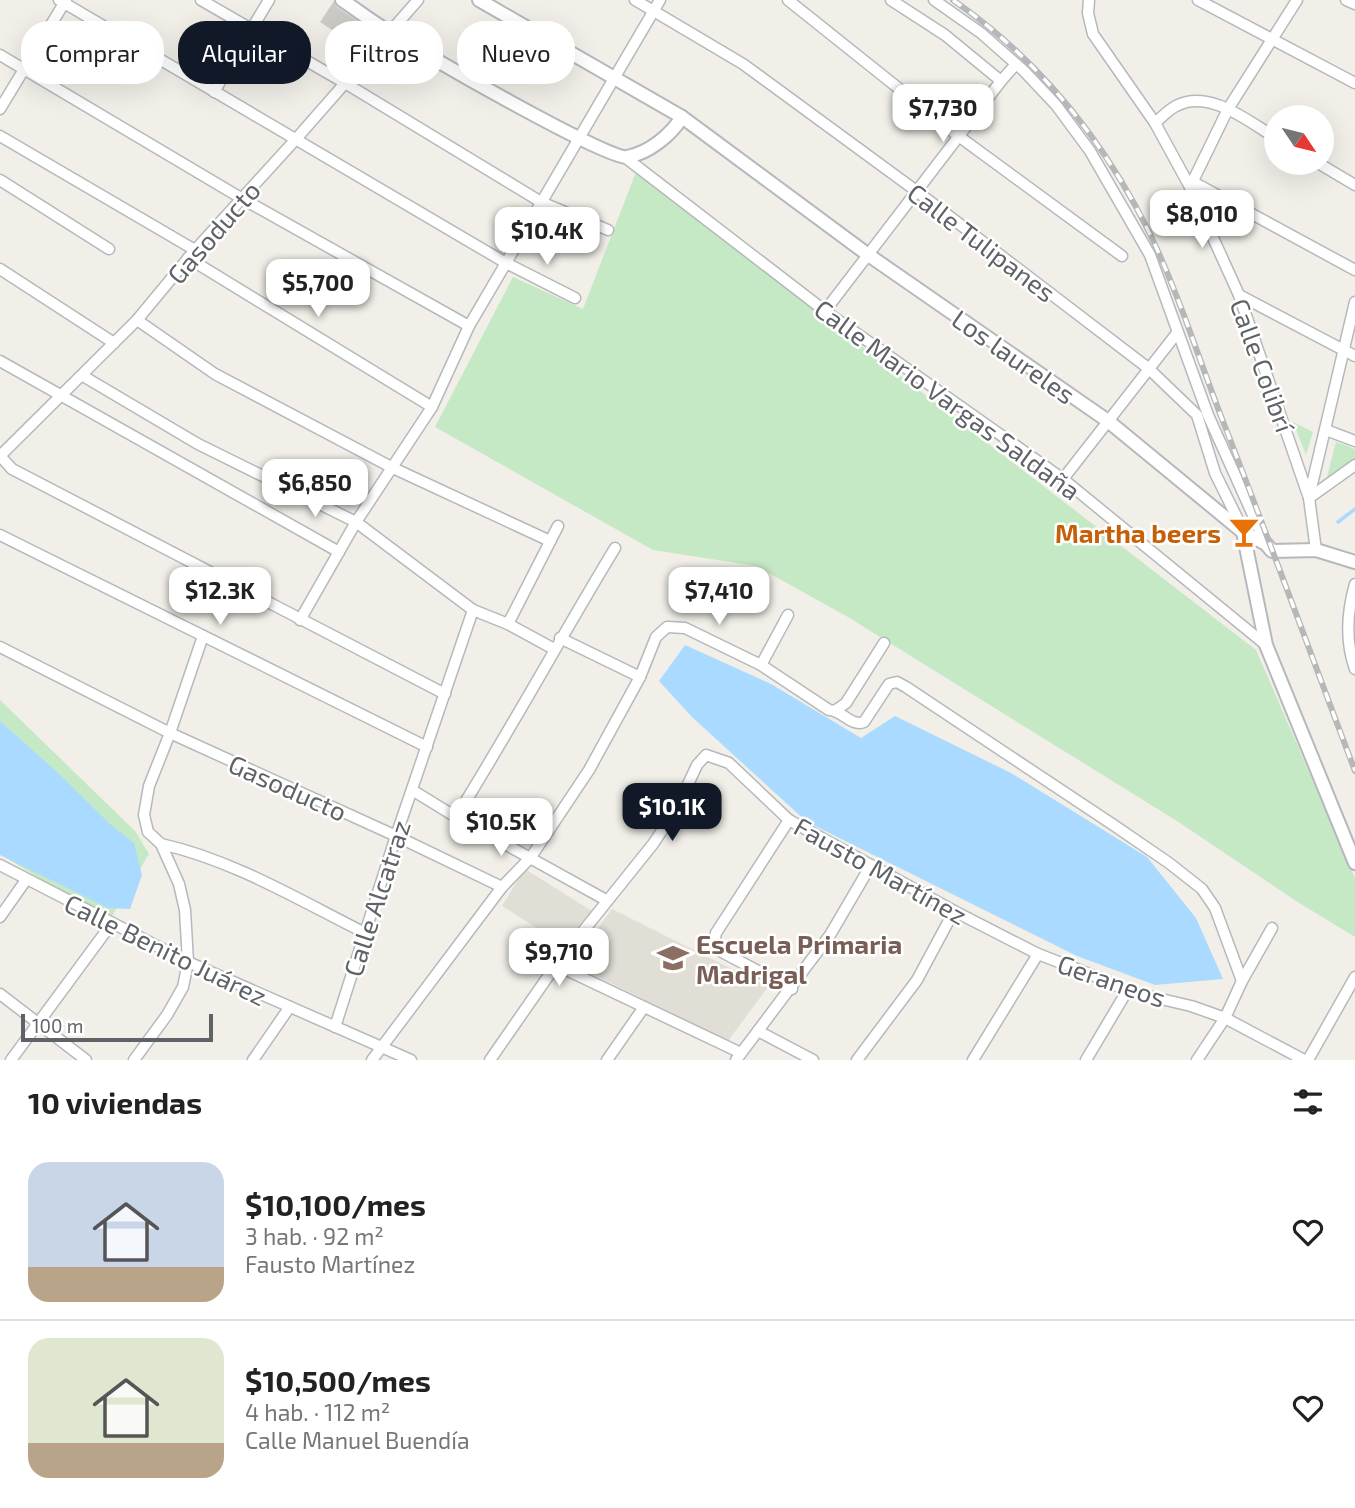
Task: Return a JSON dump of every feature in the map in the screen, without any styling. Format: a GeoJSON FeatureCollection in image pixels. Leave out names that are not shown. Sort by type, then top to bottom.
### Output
{"type":"FeatureCollection","features":[{"type":"Feature","properties":{"kind":"street"},"geometry":{"type":"LineString","coordinates":[[201,0],[236,21]]}},
{"type":"Feature","properties":{"kind":"street"},"geometry":{"type":"LineString","coordinates":[[256,21],[269,0]]}},
{"type":"Feature","properties":{"kind":"street"},"geometry":{"type":"LineString","coordinates":[[342,0],[372,21]]}},
{"type":"Feature","properties":{"kind":"street","name":"Gasoducto"},"geometry":{"type":"LineString","coordinates":[[398,21],[418,0]]}},
{"type":"Feature","properties":{"kind":"street","name":"Los laureles"},"geometry":{"type":"LineString","coordinates":[[479,0],[682,117],[867,254],[1108,421],[1243,532],[1266,544],[1272,551],[1316,550],[1355,562]]}},
{"type":"Feature","properties":{"kind":"street","name":"Calle Tulipanes"},"geometry":{"type":"LineString","coordinates":[[635,0],[743,64],[915,190],[1148,368],[1197,415],[1215,473],[1243,532]]}},
{"type":"Feature","properties":{"kind":"street"},"geometry":{"type":"LineString","coordinates":[[300,620],[356,522],[432,407],[469,326],[660,0]]}},
{"type":"Feature","properties":{"kind":"street"},"geometry":{"type":"LineString","coordinates":[[788,0],[957,135],[1122,256]]}},
{"type":"Feature","properties":{"kind":"street"},"geometry":{"type":"LineString","coordinates":[[891,0],[945,35],[1001,80]]}},
{"type":"Feature","properties":{"kind":"street"},"geometry":{"type":"LineString","coordinates":[[934,0],[981,33],[1016,64],[1056,105],[1090,151],[1150,255],[1208,415],[1266,544]]}},
{"type":"Feature","properties":{"kind":"street","name":"Calle Colibrí"},"geometry":{"type":"LineString","coordinates":[[1090,0],[1088,13],[1093,34],[1192,184],[1239,295],[1309,498],[1316,550]]}},
{"type":"Feature","properties":{"kind":"street"},"geometry":{"type":"LineString","coordinates":[[1198,0],[1355,83]]}},
{"type":"Feature","properties":{"kind":"street"},"geometry":{"type":"LineString","coordinates":[[1297,0],[1228,109],[1192,184],[1355,270]]}},
{"type":"Feature","properties":{"kind":"street"},"geometry":{"type":"LineString","coordinates":[[1346,0],[1355,4]]}},
{"type":"Feature","properties":{"kind":"street"},"geometry":{"type":"LineString","coordinates":[[52,21],[63,1],[506,263],[575,298]]}},
{"type":"Feature","properties":{"kind":"street"},"geometry":{"type":"LineString","coordinates":[[0,55],[21,67]]}},
{"type":"Feature","properties":{"kind":"street"},"geometry":{"type":"LineString","coordinates":[[443,63],[578,139],[615,156],[626,158],[657,144],[675,129],[682,117]]}},
{"type":"Feature","properties":{"kind":"street"},"geometry":{"type":"LineString","coordinates":[[825,311],[957,135],[1016,64]]}},
{"type":"Feature","properties":{"kind":"street"},"geometry":{"type":"LineString","coordinates":[[0,109],[21,75]]}},
{"type":"Feature","properties":{"kind":"street"},"geometry":{"type":"LineString","coordinates":[[50,84],[241,198],[469,326]]}},
{"type":"Feature","properties":{"kind":"street"},"geometry":{"type":"LineString","coordinates":[[214,92],[219,84]]}},
{"type":"Feature","properties":{"kind":"street","name":"Gasoducto"},"geometry":{"type":"LineString","coordinates":[[0,456],[137,320],[241,198],[344,84]]}},
{"type":"Feature","properties":{"kind":"street"},"geometry":{"type":"LineString","coordinates":[[347,84],[541,202],[608,230]]}},
{"type":"Feature","properties":{"kind":"street"},"geometry":{"type":"LineString","coordinates":[[1154,123],[1177,105],[1202,100],[1228,109],[1264,131]]}},
{"type":"Feature","properties":{"kind":"street"},"geometry":{"type":"LineString","coordinates":[[0,136],[432,407]]}},
{"type":"Feature","properties":{"kind":"street","name":"Calle Mario Vargas Saldaña"},"geometry":{"type":"LineString","coordinates":[[626,158],[825,311],[1063,479],[1266,645]]}},
{"type":"Feature","properties":{"kind":"street"},"geometry":{"type":"LineString","coordinates":[[1334,173],[1355,185]]}},
{"type":"Feature","properties":{"kind":"street"},"geometry":{"type":"LineString","coordinates":[[0,180],[109,248]]}},
{"type":"Feature","properties":{"kind":"street"},"geometry":{"type":"LineString","coordinates":[[0,269],[114,343]]}},
{"type":"Feature","properties":{"kind":"street"},"geometry":{"type":"LineString","coordinates":[[1239,295],[1355,356]]}},
{"type":"Feature","properties":{"kind":"street"},"geometry":{"type":"LineString","coordinates":[[1309,498],[1355,302]]}},
{"type":"Feature","properties":{"kind":"street"},"geometry":{"type":"LineString","coordinates":[[137,320],[215,374],[393,468],[550,541]]}},
{"type":"Feature","properties":{"kind":"street"},"geometry":{"type":"LineString","coordinates":[[1063,479],[1177,333]]}},
{"type":"Feature","properties":{"kind":"street"},"geometry":{"type":"LineString","coordinates":[[0,361],[339,552]]}},
{"type":"Feature","properties":{"kind":"street"},"geometry":{"type":"LineString","coordinates":[[83,376],[198,444],[356,522],[473,610],[508,624],[554,649]]}},
{"type":"Feature","properties":{"kind":"street"},"geometry":{"type":"LineString","coordinates":[[1326,430],[1355,440]]}},
{"type":"Feature","properties":{"kind":"street"},"geometry":{"type":"LineString","coordinates":[[0,456],[12,468],[445,694]]}},
{"type":"Feature","properties":{"kind":"street"},"geometry":{"type":"LineString","coordinates":[[1309,498],[1355,465]]}},
{"type":"Feature","properties":{"kind":"street"},"geometry":{"type":"LineString","coordinates":[[508,624],[558,526]]}},
{"type":"Feature","properties":{"kind":"street"},"geometry":{"type":"LineString","coordinates":[[1243,532],[1266,645],[1355,863]]}},
{"type":"Feature","properties":{"kind":"street"},"geometry":{"type":"LineString","coordinates":[[0,535],[427,747]]}},
{"type":"Feature","properties":{"kind":"street"},"geometry":{"type":"LineString","coordinates":[[456,817],[494,757],[560,638],[615,548]]}},
{"type":"Feature","properties":{"kind":"street"},"geometry":{"type":"LineString","coordinates":[[1355,584],[1348,610],[1355,669]]}},
{"type":"Feature","properties":{"kind":"street","name":"Calle Alcatraz"},"geometry":{"type":"LineString","coordinates":[[335,1027],[473,610]]}},
{"type":"Feature","properties":{"kind":"street"},"geometry":{"type":"LineString","coordinates":[[761,665],[788,615]]}},
{"type":"Feature","properties":{"kind":"street"},"geometry":{"type":"LineString","coordinates":[[372,1060],[502,887],[531,857],[589,770],[640,677],[656,637],[667,627],[685,628],[761,665],[829,710],[836,710],[846,704],[884,643]]}},
{"type":"Feature","properties":{"kind":"street"},"geometry":{"type":"LineString","coordinates":[[134,1060],[167,1015],[183,987],[188,962],[185,910],[179,884],[162,844],[148,832],[144,814],[149,786],[203,636]]}},
{"type":"Feature","properties":{"kind":"street"},"geometry":{"type":"LineString","coordinates":[[560,638],[640,677]]}},
{"type":"Feature","properties":{"kind":"street","name":"Gasoducto"},"geometry":{"type":"LineString","coordinates":[[0,647],[170,733],[502,887]]}},
{"type":"Feature","properties":{"kind":"street"},"geometry":{"type":"LineString","coordinates":[[836,710],[854,723],[864,722],[889,684],[897,682],[1112,824],[1202,889],[1215,908],[1242,981]]}},
{"type":"Feature","properties":{"kind":"street","name":"Fausto Martínez"},"geometry":{"type":"LineString","coordinates":[[606,900],[653,844],[677,808],[697,765],[706,755],[729,763],[789,820],[1038,954]]}},
{"type":"Feature","properties":{"kind":"street"},"geometry":{"type":"LineString","coordinates":[[412,790],[606,900],[556,965],[490,1060]]}},
{"type":"Feature","properties":{"kind":"street"},"geometry":{"type":"LineString","coordinates":[[789,820],[716,933],[715,943],[720,951],[792,989]]}},
{"type":"Feature","properties":{"kind":"street"},"geometry":{"type":"LineString","coordinates":[[162,844],[195,851],[365,933]]}},
{"type":"Feature","properties":{"kind":"street","name":"Calle Benito Juárez"},"geometry":{"type":"LineString","coordinates":[[0,865],[188,962],[411,1060]]}},
{"type":"Feature","properties":{"kind":"street"},"geometry":{"type":"LineString","coordinates":[[556,965],[739,1057],[830,936],[871,865]]}},
{"type":"Feature","properties":{"kind":"street"},"geometry":{"type":"LineString","coordinates":[[0,917],[26,880]]}},
{"type":"Feature","properties":{"kind":"street"},"geometry":{"type":"LineString","coordinates":[[857,1060],[917,980],[954,911]]}},
{"type":"Feature","properties":{"kind":"street"},"geometry":{"type":"LineString","coordinates":[[11,1060],[112,923]]}},
{"type":"Feature","properties":{"kind":"street"},"geometry":{"type":"LineString","coordinates":[[1197,1060],[1225,1018],[1272,928]]}},
{"type":"Feature","properties":{"kind":"street","name":"Geraneos"},"geometry":{"type":"LineString","coordinates":[[973,1060],[1038,954],[1127,991],[1191,1006],[1225,1018],[1306,1060]]}},
{"type":"Feature","properties":{"kind":"street"},"geometry":{"type":"LineString","coordinates":[[1306,1060],[1355,976]]}},
{"type":"Feature","properties":{"kind":"street"},"geometry":{"type":"LineString","coordinates":[[1086,1060],[1127,991]]}},
{"type":"Feature","properties":{"kind":"street"},"geometry":{"type":"LineString","coordinates":[[0,994],[86,1060]]}},
{"type":"Feature","properties":{"kind":"street"},"geometry":{"type":"LineString","coordinates":[[607,1060],[644,1007]]}},
{"type":"Feature","properties":{"kind":"street"},"geometry":{"type":"LineString","coordinates":[[253,1060],[289,1008]]}},
{"type":"Feature","properties":{"kind":"street"},"geometry":{"type":"LineString","coordinates":[[758,1031],[813,1060]]}},
{"type":"Feature","properties":{"kind":"shaded area"},"geometry":{"type":"Polygon","coordinates":[[[525,869],[592,911],[562,944],[502,906],[525,869]]]}},
{"type":"Feature","properties":{"kind":"shaded area","name":"Escuela Primaria Madrigal"},"geometry":{"type":"Polygon","coordinates":[[[612,909],[768,987],[728,1041],[572,964],[612,909]]]}},
{"type":"Feature","properties":{"kind":"green space"},"geometry":{"type":"Polygon","coordinates":[[[636,172],[1256,650],[1355,878],[1355,937],[1177,821],[848,617],[756,566],[653,550],[435,427],[513,277],[583,309],[636,172]]]}},
{"type":"Feature","properties":{"kind":"green space"},"geometry":{"type":"Polygon","coordinates":[[[1293,422],[1313,432],[1306,455],[1293,422]]]}},
{"type":"Feature","properties":{"kind":"green space"},"geometry":{"type":"Polygon","coordinates":[[[1336,442],[1355,449],[1355,461],[1325,485],[1336,442]]]}},
{"type":"Feature","properties":{"kind":"green space"},"geometry":{"type":"Polygon","coordinates":[[[0,700],[135,831],[149,854],[109,921],[0,854],[0,700]]]}},
{"type":"Feature","properties":{"kind":"water"},"geometry":{"type":"Polygon","coordinates":[[[685,645],[771,684],[861,738],[895,716],[1011,773],[1147,857],[1196,918],[1223,979],[1155,985],[1077,956],[807,822],[692,717],[659,681],[685,645]]]}},
{"type":"Feature","properties":{"kind":"water"},"geometry":{"type":"Polygon","coordinates":[[[0,721],[110,824],[134,843],[142,875],[130,909],[108,908],[0,855],[0,721]]]}},
{"type":"Feature","properties":{"kind":"building"},"geometry":{"type":"Polygon","coordinates":[[[334,1],[337,7],[357,21],[325,21],[325,25],[320,22],[334,1]]]}},
{"type":"Feature","properties":{"kind":"waterway"},"geometry":{"type":"LineString","coordinates":[[1338,522],[1355,509]]}},
{"type":"Feature","properties":{"kind":"railway"},"geometry":{"type":"LineString","coordinates":[[953,0],[1013,48],[1066,103],[1111,165],[1149,232],[1179,303],[1355,771]]}},
{"type":"Feature","properties":{"kind":"place","name":"Martha beers"},"geometry":{"type":"Point","coordinates":[1244,532]}},
{"type":"Feature","properties":{"kind":"place","name":"Escuela Primaria Madrigal"},"geometry":{"type":"Point","coordinates":[673,958]}}]}
